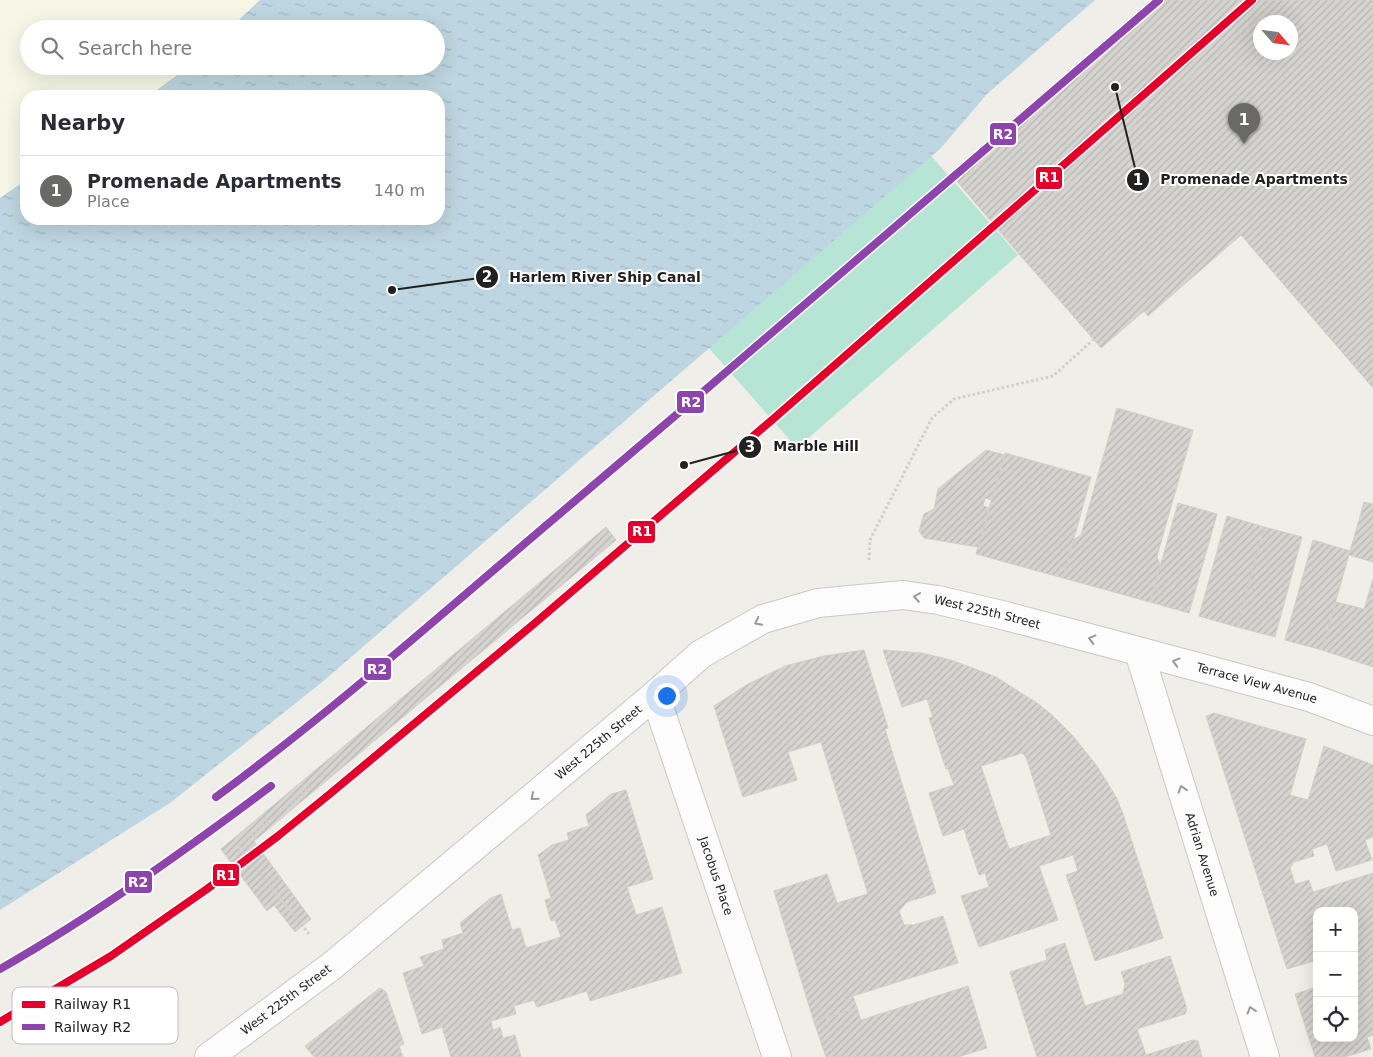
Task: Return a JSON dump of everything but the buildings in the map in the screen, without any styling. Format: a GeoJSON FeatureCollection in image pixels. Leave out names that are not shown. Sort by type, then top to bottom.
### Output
{"type":"FeatureCollection","features":[{"type":"Feature","properties":{"kind":"street","name":"West 225th Street"},"geometry":{"type":"LineString","coordinates":[[209,1057],[333,965],[655,695],[701,654],[763,619],[818,603],[903,595],[938,600],[1006,616],[1139,652]]}},
{"type":"Feature","properties":{"kind":"street","name":"Terrace View Avenue"},"geometry":{"type":"LineString","coordinates":[[1139,652],[1309,697],[1373,721]]}},
{"type":"Feature","properties":{"kind":"street","name":"Adrian Avenue"},"geometry":{"type":"LineString","coordinates":[[1139,652],[1265,1057]]}},
{"type":"Feature","properties":{"kind":"street","name":"Jacobus Place"},"geometry":{"type":"LineString","coordinates":[[655,695],[777,1057]]}},
{"type":"Feature","properties":{"kind":"path"},"geometry":{"type":"LineString","coordinates":[[869,560],[870,540],[932,418],[954,399],[1053,376],[1093,340]]}},
{"type":"Feature","properties":{"kind":"path"},"geometry":{"type":"LineString","coordinates":[[309,934],[238,846],[316,783]]}},
{"type":"Feature","properties":{"kind":"shaded area"},"geometry":{"type":"Polygon","coordinates":[[[0,0],[260,0],[239,20],[20,20],[20,75],[177,75],[157,90],[20,90],[20,184],[0,198],[0,0]]]}},
{"type":"Feature","properties":{"kind":"green space"},"geometry":{"type":"Polygon","coordinates":[[[919,142],[1018,255],[797,448],[699,337],[919,142]]]}},
{"type":"Feature","properties":{"kind":"water"},"geometry":{"type":"Polygon","coordinates":[[[260,0],[1095,0],[987,94],[941,148],[321,683],[170,803],[0,910],[0,198],[20,184],[20,225],[445,225],[445,90],[157,90],[177,75],[445,75],[445,20],[239,20],[260,0]]]}},
{"type":"Feature","properties":{"kind":"rail line","name":"R2"},"geometry":{"type":"LineString","coordinates":[[216,797],[303,730],[388,660],[783,324],[1159,0]]}},
{"type":"Feature","properties":{"kind":"rail line","name":"R1"},"geometry":{"type":"LineString","coordinates":[[59,987],[111,956],[207,889],[278,836],[331,793],[535,623],[772,420],[1252,0]]}},
{"type":"Feature","properties":{"kind":"rail line","name":"R2"},"geometry":{"type":"LineString","coordinates":[[0,969],[105,905],[271,786]]}},
{"type":"Feature","properties":{"kind":"rail line","name":"R1"},"geometry":{"type":"LineString","coordinates":[[0,1022],[12,1015]]}},
{"type":"Feature","properties":{"kind":"place","name":"Promenade Apartments"},"geometry":{"type":"Point","coordinates":[1115,87]}},
{"type":"Feature","properties":{"kind":"place","name":"Promenade Apartments"},"geometry":{"type":"Point","coordinates":[1244,144]}},
{"type":"Feature","properties":{"kind":"place","name":"Harlem River Ship Canal"},"geometry":{"type":"Point","coordinates":[392,290]}},
{"type":"Feature","properties":{"kind":"place","name":"Marble Hill"},"geometry":{"type":"Point","coordinates":[684,465]}}]}
